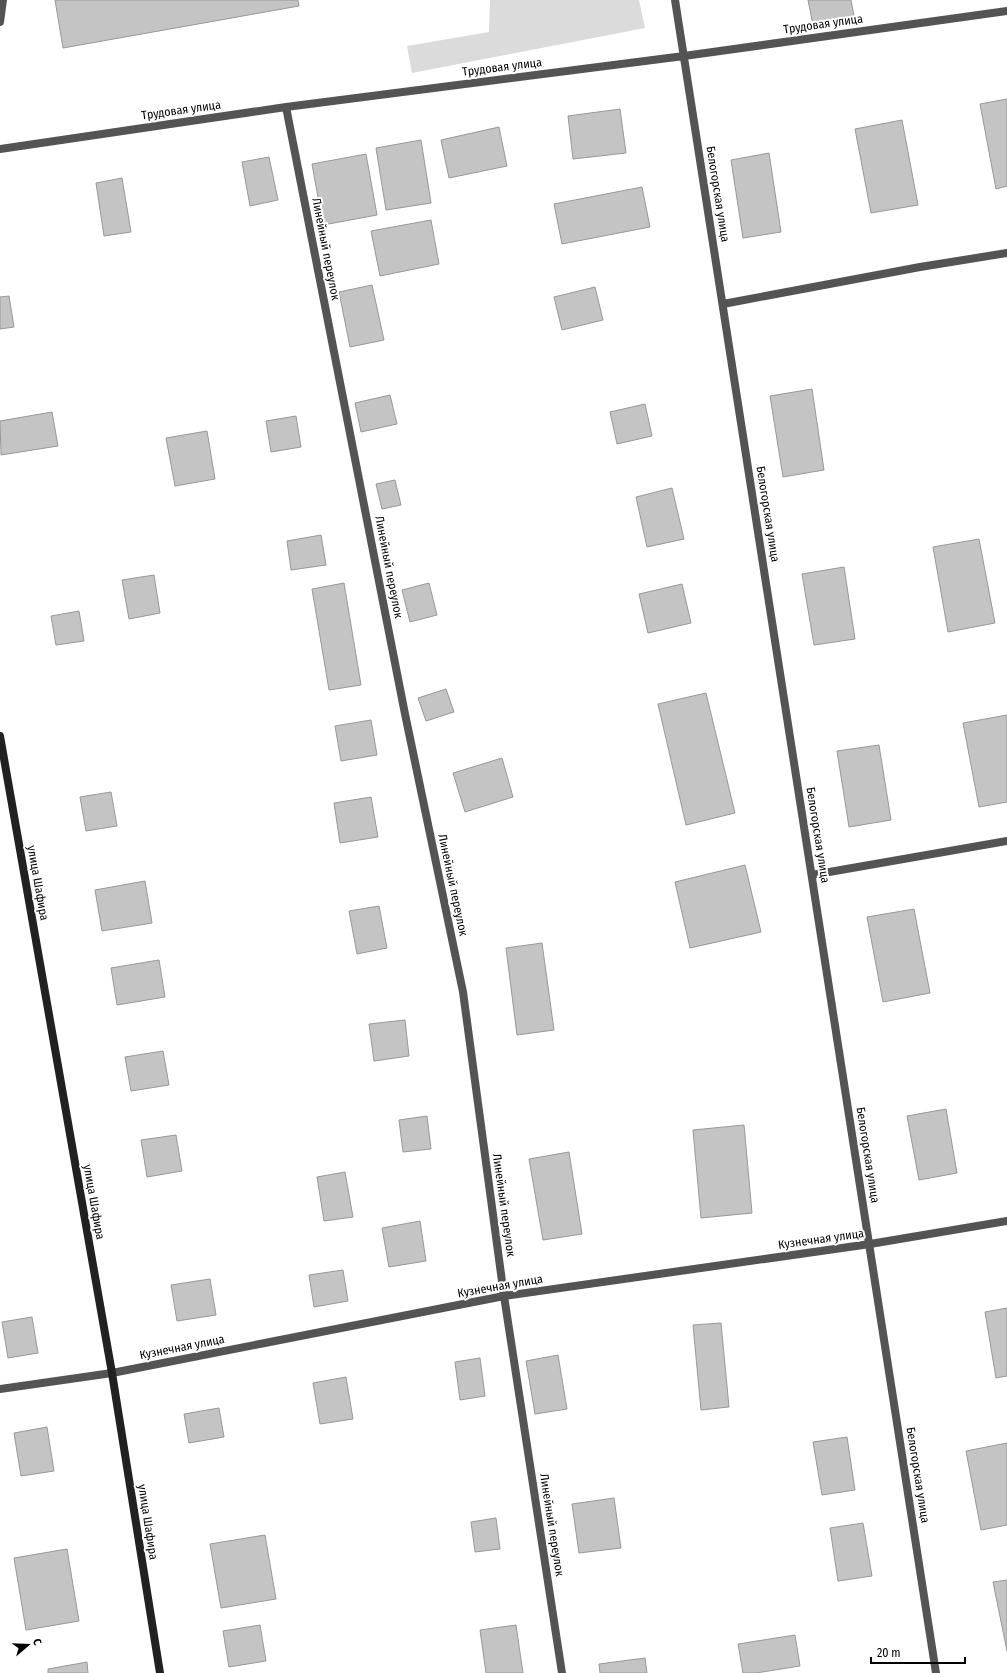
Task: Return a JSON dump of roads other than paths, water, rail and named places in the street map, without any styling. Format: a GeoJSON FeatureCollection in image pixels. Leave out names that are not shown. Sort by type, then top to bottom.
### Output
{"type":"FeatureCollection","features":[{"type":"Feature","properties":{"kind":"street"},"geometry":{"type":"LineString","coordinates":[[0,22],[3,0]]}},
{"type":"Feature","properties":{"kind":"street","name":"Белогорская улица"},"geometry":{"type":"LineString","coordinates":[[675,0],[936,1673]]}},
{"type":"Feature","properties":{"kind":"street","name":"Трудовая улица"},"geometry":{"type":"LineString","coordinates":[[0,149],[286,107],[684,56],[1007,11]]}},
{"type":"Feature","properties":{"kind":"street","name":"Линейный переулок"},"geometry":{"type":"LineString","coordinates":[[286,107],[405,714],[463,992],[504,1296],[562,1673]]}},
{"type":"Feature","properties":{"kind":"street"},"geometry":{"type":"LineString","coordinates":[[723,304],[920,267],[1007,253]]}},
{"type":"Feature","properties":{"kind":"street","name":"улица Шафира"},"geometry":{"type":"LineString","coordinates":[[0,736],[112,1373],[160,1673]]}},
{"type":"Feature","properties":{"kind":"street"},"geometry":{"type":"LineString","coordinates":[[812,875],[1007,841]]}},
{"type":"Feature","properties":{"kind":"street","name":"Кузнечная улица"},"geometry":{"type":"LineString","coordinates":[[0,1390],[112,1373],[504,1296],[870,1244],[1007,1221]]}}]}
